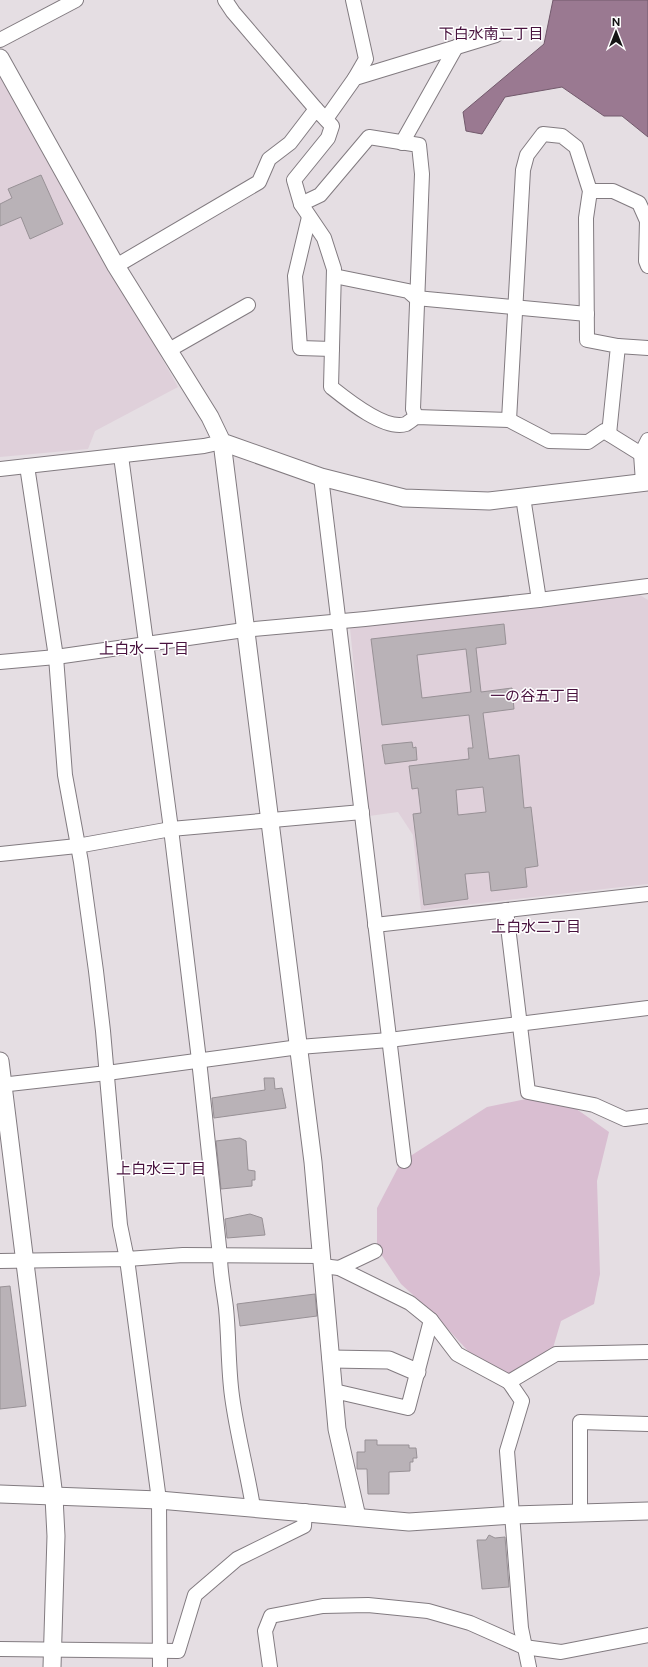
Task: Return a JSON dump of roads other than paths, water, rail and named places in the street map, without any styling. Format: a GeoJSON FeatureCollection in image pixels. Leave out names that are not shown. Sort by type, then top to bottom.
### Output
{"type":"FeatureCollection","features":[{"type":"Feature","properties":{"kind":"street"},"geometry":{"type":"LineString","coordinates":[[0,40],[76,0]]}},
{"type":"Feature","properties":{"kind":"street"},"geometry":{"type":"LineString","coordinates":[[225,0],[233,12],[332,126],[328,138],[294,180],[301,204],[324,238],[334,269],[331,387],[357,408],[387,423],[405,424],[416,417],[509,420],[549,440],[588,442],[604,431],[641,454]]}},
{"type":"Feature","properties":{"kind":"street"},"geometry":{"type":"LineString","coordinates":[[116,266],[259,182],[269,159],[290,143],[321,114],[355,78],[366,59],[353,0]]}},
{"type":"Feature","properties":{"kind":"street"},"geometry":{"type":"LineString","coordinates":[[355,78],[496,35]]}},
{"type":"Feature","properties":{"kind":"street"},"geometry":{"type":"LineString","coordinates":[[402,143],[456,47]]}},
{"type":"Feature","properties":{"kind":"street"},"geometry":{"type":"LineString","coordinates":[[0,58],[116,266],[210,417],[222,442],[244,630],[313,1162],[337,1430],[357,1517]]}},
{"type":"Feature","properties":{"kind":"street"},"geometry":{"type":"LineString","coordinates":[[509,420],[514,308],[523,170],[527,155],[543,134],[562,136],[576,147],[590,191],[586,218],[587,340],[618,346],[648,348]]}},
{"type":"Feature","properties":{"kind":"street"},"geometry":{"type":"LineString","coordinates":[[301,204],[320,195],[369,137],[419,145],[422,174],[412,409],[416,417]]}},
{"type":"Feature","properties":{"kind":"street"},"geometry":{"type":"LineString","coordinates":[[590,191],[613,191],[639,203],[647,221],[646,261],[648,266]]}},
{"type":"Feature","properties":{"kind":"street"},"geometry":{"type":"LineString","coordinates":[[310,217],[295,276],[300,348],[332,349]]}},
{"type":"Feature","properties":{"kind":"street"},"geometry":{"type":"LineString","coordinates":[[334,276],[408,291],[416,298],[587,314]]}},
{"type":"Feature","properties":{"kind":"street"},"geometry":{"type":"LineString","coordinates":[[169,350],[248,305]]}},
{"type":"Feature","properties":{"kind":"street"},"geometry":{"type":"LineString","coordinates":[[609,434],[618,346]]}},
{"type":"Feature","properties":{"kind":"street"},"geometry":{"type":"LineString","coordinates":[[0,469],[204,446],[222,442],[321,477],[404,498],[489,501],[646,482],[641,454],[648,440]]}},
{"type":"Feature","properties":{"kind":"street"},"geometry":{"type":"LineString","coordinates":[[121,456],[171,830],[199,1060],[220,1256],[232,1396],[239,1444],[248,1477],[253,1507]]}},
{"type":"Feature","properties":{"kind":"street"},"geometry":{"type":"LineString","coordinates":[[27,466],[56,657],[65,775],[97,978],[120,1224],[127,1259],[159,1500],[160,1667]]}},
{"type":"Feature","properties":{"kind":"street"},"geometry":{"type":"LineString","coordinates":[[321,477],[404,1161]]}},
{"type":"Feature","properties":{"kind":"street"},"geometry":{"type":"LineString","coordinates":[[523,497],[539,600]]}},
{"type":"Feature","properties":{"kind":"street"},"geometry":{"type":"LineString","coordinates":[[0,662],[56,657],[244,630],[539,600],[648,586]]}},
{"type":"Feature","properties":{"kind":"street"},"geometry":{"type":"LineString","coordinates":[[0,854],[77,846],[171,830],[269,822],[362,812]]}},
{"type":"Feature","properties":{"kind":"street"},"geometry":{"type":"LineString","coordinates":[[375,925],[648,894]]}},
{"type":"Feature","properties":{"kind":"street"},"geometry":{"type":"LineString","coordinates":[[506,910],[528,1092],[594,1105],[625,1119],[648,1116]]}},
{"type":"Feature","properties":{"kind":"street"},"geometry":{"type":"LineString","coordinates":[[1,1084],[107,1073],[299,1048],[389,1040],[648,1008]]}},
{"type":"Feature","properties":{"kind":"street"},"geometry":{"type":"LineString","coordinates":[[0,1061],[1,1084],[25,1260],[54,1497],[56,1536],[52,1667]]}},
{"type":"Feature","properties":{"kind":"street"},"geometry":{"type":"LineString","coordinates":[[339,1268],[375,1251]]}},
{"type":"Feature","properties":{"kind":"street"},"geometry":{"type":"LineString","coordinates":[[0,1261],[127,1259],[183,1255],[322,1261],[410,1303],[431,1320],[457,1354],[509,1382],[522,1401],[507,1451],[513,1515],[513,1536],[524,1647],[529,1667]]}},
{"type":"Feature","properties":{"kind":"street"},"geometry":{"type":"LineString","coordinates":[[334,1391],[408,1408],[431,1320]]}},
{"type":"Feature","properties":{"kind":"street"},"geometry":{"type":"LineString","coordinates":[[509,1382],[556,1354],[648,1352]]}},
{"type":"Feature","properties":{"kind":"street"},"geometry":{"type":"LineString","coordinates":[[331,1359],[389,1360],[417,1372]]}},
{"type":"Feature","properties":{"kind":"street"},"geometry":{"type":"LineString","coordinates":[[580,1513],[580,1422],[648,1424]]}},
{"type":"Feature","properties":{"kind":"street"},"geometry":{"type":"LineString","coordinates":[[0,1494],[159,1500],[253,1507],[409,1522],[513,1515],[648,1511]]}},
{"type":"Feature","properties":{"kind":"street"},"geometry":{"type":"LineString","coordinates":[[0,1649],[178,1651],[195,1595],[237,1559],[304,1526],[305,1512]]}},
{"type":"Feature","properties":{"kind":"street"},"geometry":{"type":"LineString","coordinates":[[270,1667],[265,1631],[271,1616],[323,1606],[368,1605],[428,1611],[470,1623],[524,1647],[561,1652],[648,1635]]}},
{"type":"Feature","properties":{"kind":"district","name":"下白水南二丁目"},"geometry":{"type":"Point","coordinates":[491,34]}},
{"type":"Feature","properties":{"kind":"district","name":"上白水一丁目"},"geometry":{"type":"Point","coordinates":[144,649]}},
{"type":"Feature","properties":{"kind":"district","name":"一の谷五丁目"},"geometry":{"type":"Point","coordinates":[535,696]}},
{"type":"Feature","properties":{"kind":"district","name":"上白水二丁目"},"geometry":{"type":"Point","coordinates":[536,927]}},
{"type":"Feature","properties":{"kind":"district","name":"上白水三丁目"},"geometry":{"type":"Point","coordinates":[161,1169]}}]}
